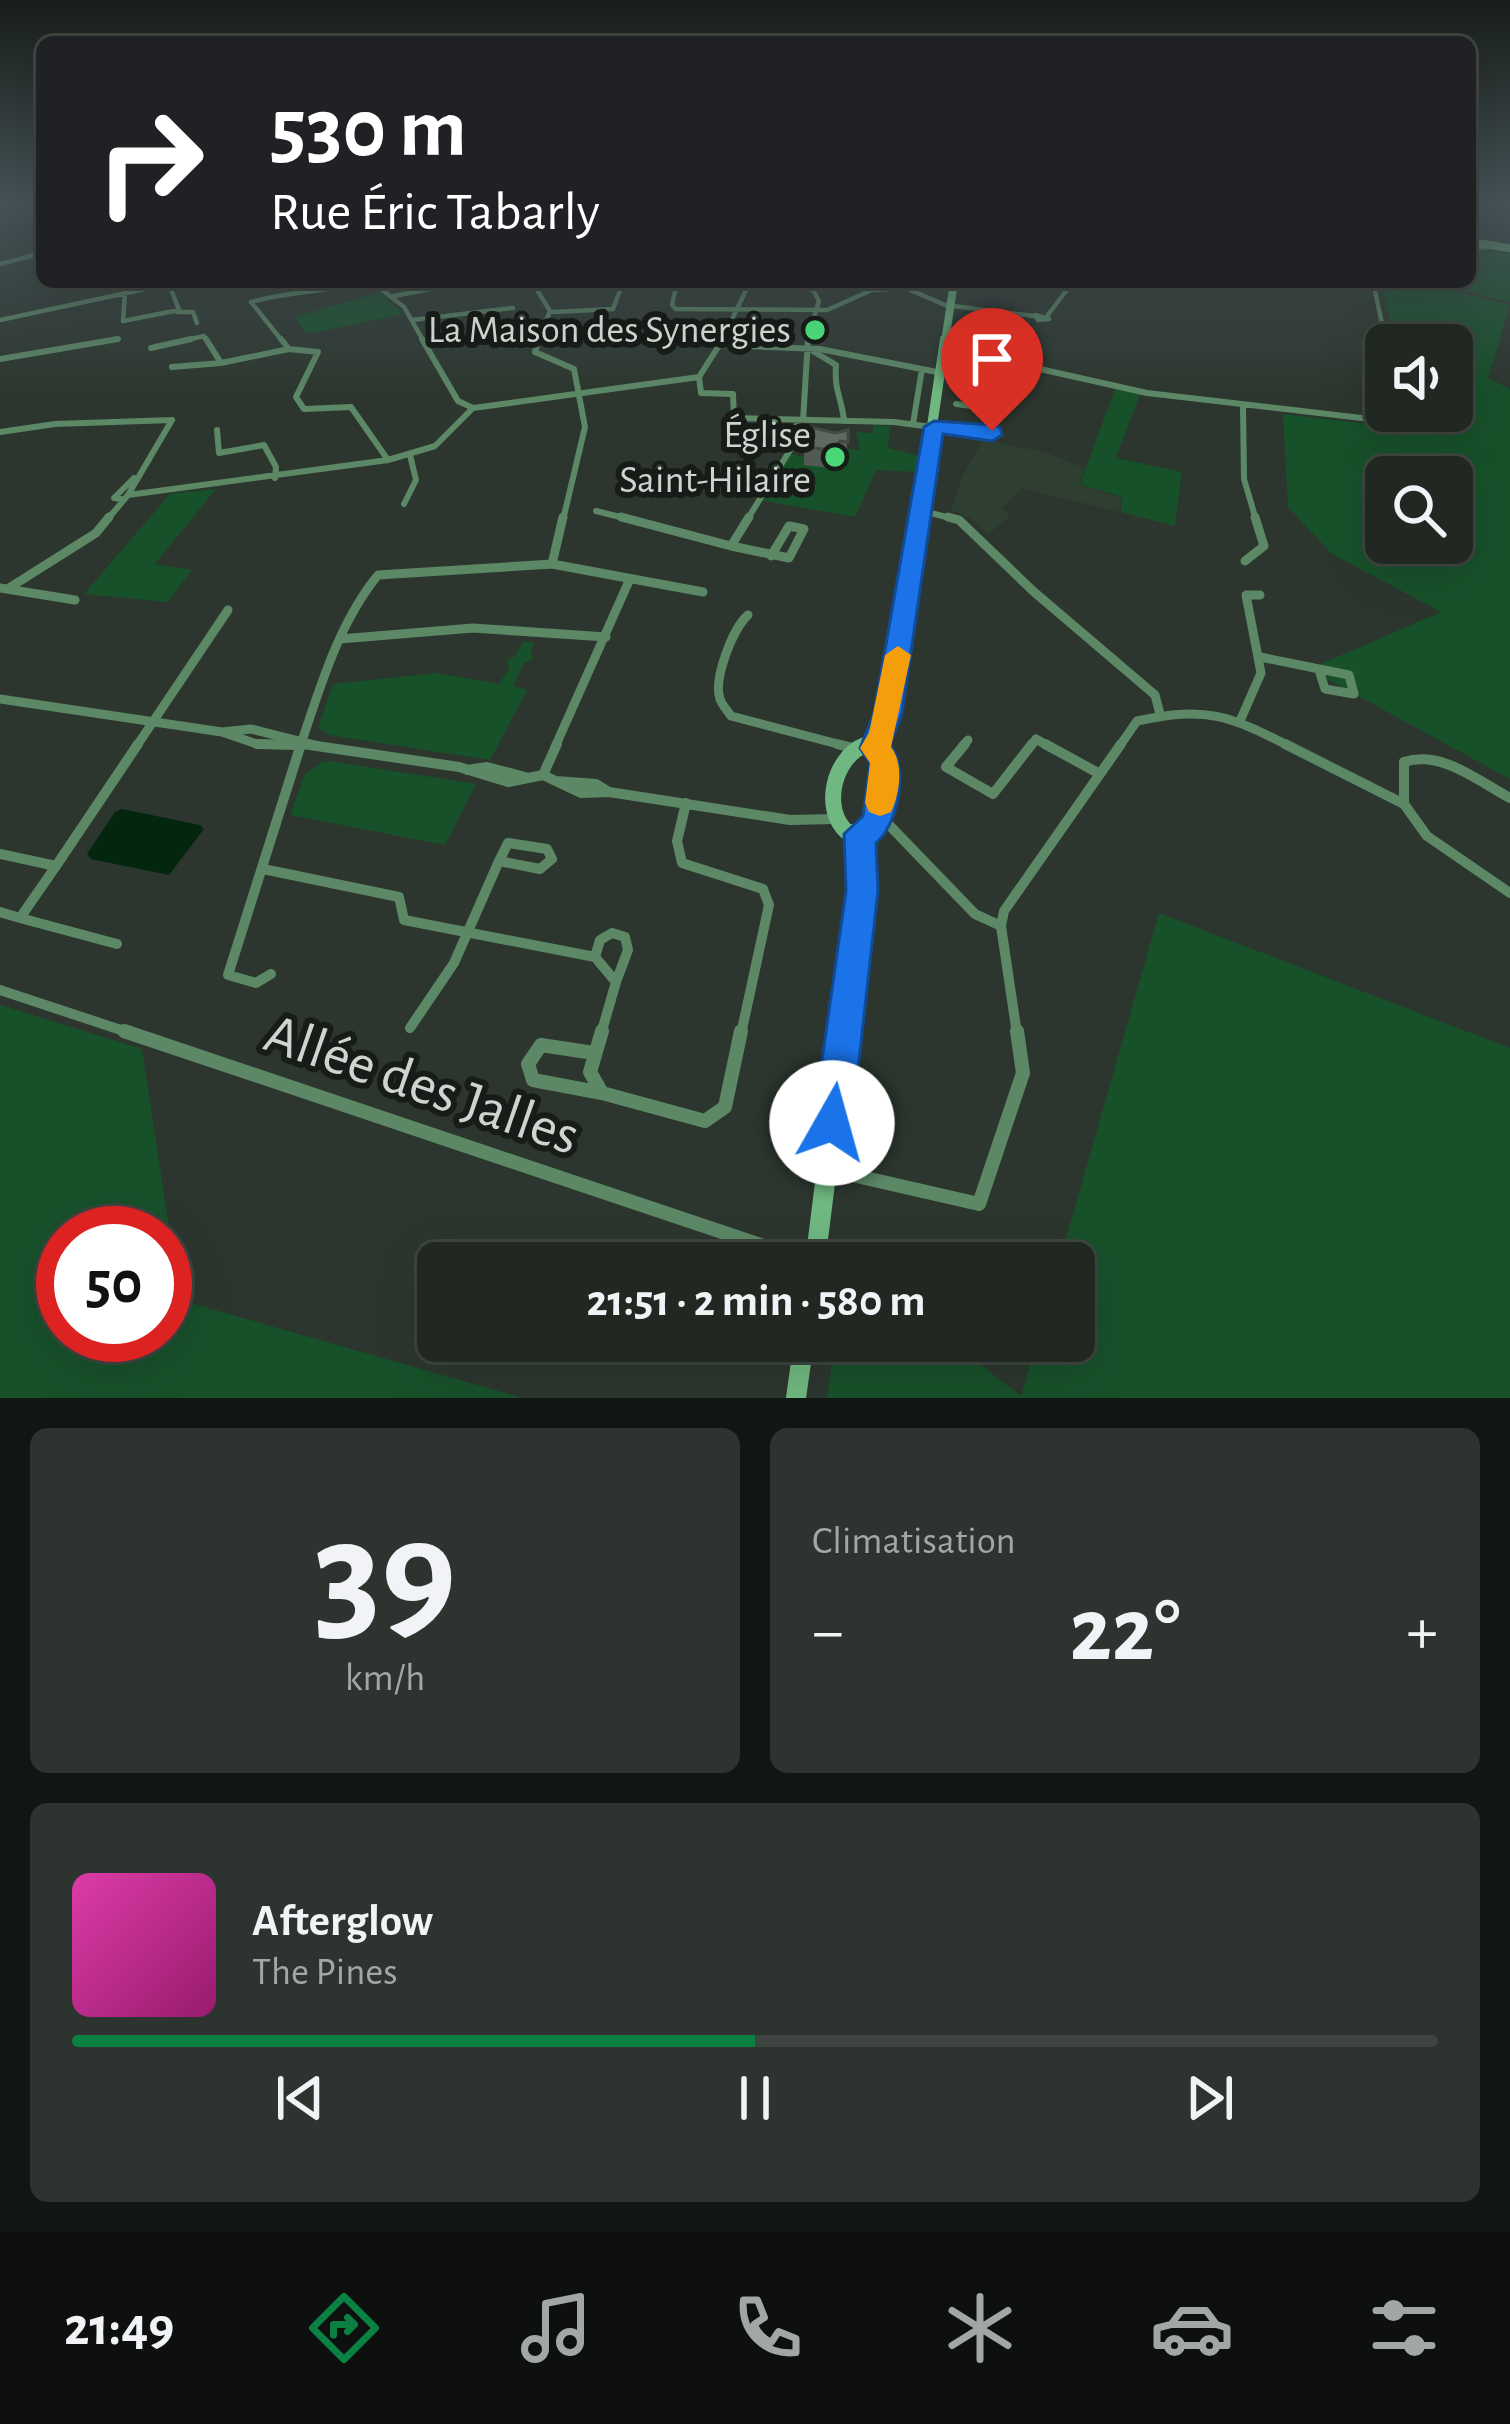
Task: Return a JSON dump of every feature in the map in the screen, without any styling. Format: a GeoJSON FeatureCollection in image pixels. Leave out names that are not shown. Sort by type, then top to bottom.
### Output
{"type":"FeatureCollection","features":[{"type":"Feature","properties":{"kind":"main road"},"geometry":{"type":"LineString","coordinates":[[875,748],[888,713],[953,288]]}},
{"type":"Feature","properties":{"kind":"main road"},"geometry":{"type":"LineString","coordinates":[[853,748],[875,748],[885,760],[878,820],[868,832],[848,832],[834,819],[844,757],[853,748]]}},
{"type":"Feature","properties":{"kind":"main road"},"geometry":{"type":"LineString","coordinates":[[817,1242],[862,891],[860,834]]}},
{"type":"Feature","properties":{"kind":"main road"},"geometry":{"type":"LineString","coordinates":[[796,1398],[801,1362]]}},
{"type":"Feature","properties":{"kind":"street"},"geometry":{"type":"LineString","coordinates":[[0,320],[150,288]]}},
{"type":"Feature","properties":{"kind":"street"},"geometry":{"type":"LineString","coordinates":[[174,288],[177,313]]}},
{"type":"Feature","properties":{"kind":"street"},"geometry":{"type":"LineString","coordinates":[[289,349],[251,302],[298,289],[314,296],[340,288]]}},
{"type":"Feature","properties":{"kind":"street"},"geometry":{"type":"LineString","coordinates":[[381,288],[412,320],[458,401],[473,408],[699,377]]}},
{"type":"Feature","properties":{"kind":"street"},"geometry":{"type":"LineString","coordinates":[[394,296],[436,288]]}},
{"type":"Feature","properties":{"kind":"street"},"geometry":{"type":"LineString","coordinates":[[537,288],[551,302],[553,312],[536,352],[574,369],[585,427],[551,563]]}},
{"type":"Feature","properties":{"kind":"street"},"geometry":{"type":"LineString","coordinates":[[553,312],[613,309],[621,288]]}},
{"type":"Feature","properties":{"kind":"street"},"geometry":{"type":"LineString","coordinates":[[676,288],[672,305],[676,309],[817,311],[872,290],[907,288],[951,306],[1034,316],[1047,316],[1068,288]]}},
{"type":"Feature","properties":{"kind":"street"},"geometry":{"type":"LineString","coordinates":[[748,288],[699,377],[701,393],[733,394],[734,418],[913,424],[992,435],[995,410],[956,404]]}},
{"type":"Feature","properties":{"kind":"street"},"geometry":{"type":"LineString","coordinates":[[790,431],[803,421],[808,348],[817,311],[817,294],[804,288]]}},
{"type":"Feature","properties":{"kind":"street"},"geometry":{"type":"LineString","coordinates":[[1374,288],[1382,324]]}},
{"type":"Feature","properties":{"kind":"street"},"geometry":{"type":"LineString","coordinates":[[125,293],[125,322],[193,312],[197,323]]}},
{"type":"Feature","properties":{"kind":"street"},"geometry":{"type":"LineString","coordinates":[[412,320],[513,308]]}},
{"type":"Feature","properties":{"kind":"street"},"geometry":{"type":"LineString","coordinates":[[152,348],[204,336],[220,363]]}},
{"type":"Feature","properties":{"kind":"street"},"geometry":{"type":"LineString","coordinates":[[0,359],[118,339]]}},
{"type":"Feature","properties":{"kind":"street"},"geometry":{"type":"LineString","coordinates":[[720,345],[808,348],[942,373]]}},
{"type":"Feature","properties":{"kind":"street"},"geometry":{"type":"LineString","coordinates":[[946,347],[1098,384],[1243,406],[1365,416]]}},
{"type":"Feature","properties":{"kind":"street"},"geometry":{"type":"LineString","coordinates":[[808,348],[836,365],[834,392],[843,407],[839,422]]}},
{"type":"Feature","properties":{"kind":"street"},"geometry":{"type":"LineString","coordinates":[[172,368],[289,349],[318,352],[296,397],[304,409],[351,407],[388,460]]}},
{"type":"Feature","properties":{"kind":"street"},"geometry":{"type":"LineString","coordinates":[[913,424],[922,369]]}},
{"type":"Feature","properties":{"kind":"street"},"geometry":{"type":"LineString","coordinates":[[1243,406],[1244,479],[1264,546],[1245,561]]}},
{"type":"Feature","properties":{"kind":"street"},"geometry":{"type":"LineString","coordinates":[[0,432],[56,424],[172,420],[134,478],[114,498],[410,455],[444,441],[473,408]]}},
{"type":"Feature","properties":{"kind":"street"},"geometry":{"type":"LineString","coordinates":[[731,546],[795,442],[790,431],[767,420]]}},
{"type":"Feature","properties":{"kind":"street"},"geometry":{"type":"LineString","coordinates":[[217,430],[219,452],[264,446],[276,467],[275,478]]}},
{"type":"Feature","properties":{"kind":"street"},"geometry":{"type":"LineString","coordinates":[[404,504],[416,479],[410,455]]}},
{"type":"Feature","properties":{"kind":"street"},"geometry":{"type":"LineString","coordinates":[[4,588],[96,533],[124,497]]}},
{"type":"Feature","properties":{"kind":"street"},"geometry":{"type":"LineString","coordinates":[[596,511],[771,556],[789,558],[804,530],[789,526],[771,556]]}},
{"type":"Feature","properties":{"kind":"street"},"geometry":{"type":"LineString","coordinates":[[922,511],[950,516],[968,527],[1033,591],[1155,694],[1160,713]]}},
{"type":"Feature","properties":{"kind":"street"},"geometry":{"type":"LineString","coordinates":[[271,974],[256,983],[228,975],[340,639],[368,581],[378,575],[551,563],[703,592]]}},
{"type":"Feature","properties":{"kind":"street"},"geometry":{"type":"LineString","coordinates":[[543,776],[629,581]]}},
{"type":"Feature","properties":{"kind":"street"},"geometry":{"type":"LineString","coordinates":[[4,588],[75,599]]}},
{"type":"Feature","properties":{"kind":"street"},"geometry":{"type":"LineString","coordinates":[[1240,722],[1261,673],[1246,595],[1260,595]]}},
{"type":"Feature","properties":{"kind":"street"},"geometry":{"type":"LineString","coordinates":[[20,918],[228,610]]}},
{"type":"Feature","properties":{"kind":"street"},"geometry":{"type":"LineString","coordinates":[[748,615],[738,624],[719,686],[719,697],[731,716],[853,748]]}},
{"type":"Feature","properties":{"kind":"street"},"geometry":{"type":"LineString","coordinates":[[340,639],[475,624],[546,627],[606,638]]}},
{"type":"Feature","properties":{"kind":"street"},"geometry":{"type":"LineString","coordinates":[[1261,657],[1319,670]]}},
{"type":"Feature","properties":{"kind":"street"},"geometry":{"type":"LineString","coordinates":[[0,699],[222,732],[257,744],[303,744],[467,770],[508,782],[543,776],[583,795],[609,793],[790,820],[834,819]]}},
{"type":"Feature","properties":{"kind":"street"},"geometry":{"type":"LineString","coordinates":[[826,1169],[979,1204],[1023,1073],[1001,926],[1004,911],[1137,721],[1189,710],[1240,722],[1404,804],[1426,836],[1510,892]]}},
{"type":"Feature","properties":{"kind":"street"},"geometry":{"type":"LineString","coordinates":[[968,740],[946,766],[993,794],[1036,739],[1100,774]]}},
{"type":"Feature","properties":{"kind":"street"},"geometry":{"type":"LineString","coordinates":[[1404,804],[1404,762],[1414,756],[1430,759],[1510,799]]}},
{"type":"Feature","properties":{"kind":"street"},"geometry":{"type":"LineString","coordinates":[[594,1053],[541,1045],[528,1064],[533,1080],[705,1121],[724,1107],[769,905],[763,889],[746,880],[697,871],[682,863],[677,841],[686,803]]}},
{"type":"Feature","properties":{"kind":"street"},"geometry":{"type":"LineString","coordinates":[[878,820],[890,826],[975,914],[1001,926]]}},
{"type":"Feature","properties":{"kind":"street"},"geometry":{"type":"LineString","coordinates":[[0,854],[56,866]]}},
{"type":"Feature","properties":{"kind":"street"},"geometry":{"type":"LineString","coordinates":[[410,1028],[436,1001],[498,861]]}},
{"type":"Feature","properties":{"kind":"street"},"geometry":{"type":"LineString","coordinates":[[263,869],[400,898],[404,920],[595,957],[616,982]]}},
{"type":"Feature","properties":{"kind":"street"},"geometry":{"type":"LineString","coordinates":[[0,912],[117,944]]}},
{"type":"Feature","properties":{"kind":"street"},"geometry":{"type":"LineString","coordinates":[[595,957],[600,940],[612,933],[625,937],[628,950],[590,1072],[602,1093]]}},
{"type":"Feature","properties":{"kind":"street","name":"Allée des Jalles"},"geometry":{"type":"LineString","coordinates":[[0,990],[752,1242]]}},
{"type":"Feature","properties":{"kind":"shaded area"},"geometry":{"type":"Polygon","coordinates":[[[1476,265],[1510,265],[1510,302],[1453,288],[1476,288],[1476,265]]]}},
{"type":"Feature","properties":{"kind":"shaded area"},"geometry":{"type":"Polygon","coordinates":[[[1382,288],[1441,288],[1510,305],[1488,378],[1510,389],[1510,779],[1309,669],[1441,612],[1332,554],[1288,507],[1283,414],[1365,424],[1365,432],[1473,432],[1473,324],[1391,324],[1382,288]]]}},
{"type":"Feature","properties":{"kind":"shaded area"},"geometry":{"type":"Polygon","coordinates":[[[380,292],[403,314],[307,334],[294,317],[380,292]]]}},
{"type":"Feature","properties":{"kind":"shaded area"},"geometry":{"type":"Polygon","coordinates":[[[1115,389],[1140,394],[1116,458],[1182,472],[1175,526],[1121,512],[1122,497],[1080,484],[1115,389]]]}},
{"type":"Feature","properties":{"kind":"shaded area"},"geometry":{"type":"Polygon","coordinates":[[[873,425],[890,426],[888,448],[919,456],[916,472],[876,470],[855,517],[759,500],[791,454],[831,463],[846,460],[846,449],[860,450],[856,432],[873,433],[873,425]]]}},
{"type":"Feature","properties":{"kind":"shaded area"},"geometry":{"type":"Polygon","coordinates":[[[983,440],[1045,452],[1085,468],[1079,484],[1121,498],[1119,512],[1021,488],[1001,508],[1011,515],[988,535],[972,519],[951,510],[962,477],[983,440]]]}},
{"type":"Feature","properties":{"kind":"shaded area"},"geometry":{"type":"Polygon","coordinates":[[[216,489],[155,564],[192,570],[168,602],[84,594],[170,494],[216,489]]]}},
{"type":"Feature","properties":{"kind":"shaded area"},"geometry":{"type":"Polygon","coordinates":[[[523,641],[534,643],[530,653],[534,659],[524,663],[513,686],[527,690],[490,760],[329,735],[318,728],[333,684],[437,673],[499,684],[510,667],[506,661],[515,656],[523,641]]]}},
{"type":"Feature","properties":{"kind":"shaded area"},"geometry":{"type":"Polygon","coordinates":[[[322,762],[476,784],[445,845],[290,815],[305,774],[322,762]]]}},
{"type":"Feature","properties":{"kind":"shaded area"},"geometry":{"type":"Polygon","coordinates":[[[122,809],[204,829],[169,875],[91,859],[87,854],[115,812],[122,809]]]}},
{"type":"Feature","properties":{"kind":"shaded area"},"geometry":{"type":"Polygon","coordinates":[[[1159,913],[1510,1048],[1510,1398],[827,1398],[832,1362],[977,1362],[1021,1396],[1031,1362],[1095,1362],[1095,1242],[1065,1242],[1159,913]]]}},
{"type":"Feature","properties":{"kind":"shaded area"},"geometry":{"type":"Polygon","coordinates":[[[0,1005],[142,1049],[166,1206],[36,1206],[36,1362],[192,1362],[192,1303],[523,1398],[0,1398],[0,1005]]]}},
{"type":"Feature","properties":{"kind":"building"},"geometry":{"type":"Polygon","coordinates":[[[810,427],[835,433],[848,430],[848,442],[840,441],[832,450],[804,447],[810,427]]]}},
{"type":"Feature","properties":{"kind":"slow traffic"},"geometry":{"type":"LineString","coordinates":[[880,803],[885,760],[875,748],[883,736],[898,655]]}},
{"type":"Feature","properties":{"kind":"place","name":"La Maison des Synergies"},"geometry":{"type":"Point","coordinates":[815,330]}},
{"type":"Feature","properties":{"kind":"place","name":"Église Saint-Hilaire"},"geometry":{"type":"Point","coordinates":[835,457]}},
{"type":"Feature","properties":{"kind":"route"},"geometry":{"type":"LineString","coordinates":[[832,1123],[862,891],[860,834],[878,820],[885,760],[875,748],[888,713],[934,427],[992,435],[992,431]]}}]}
